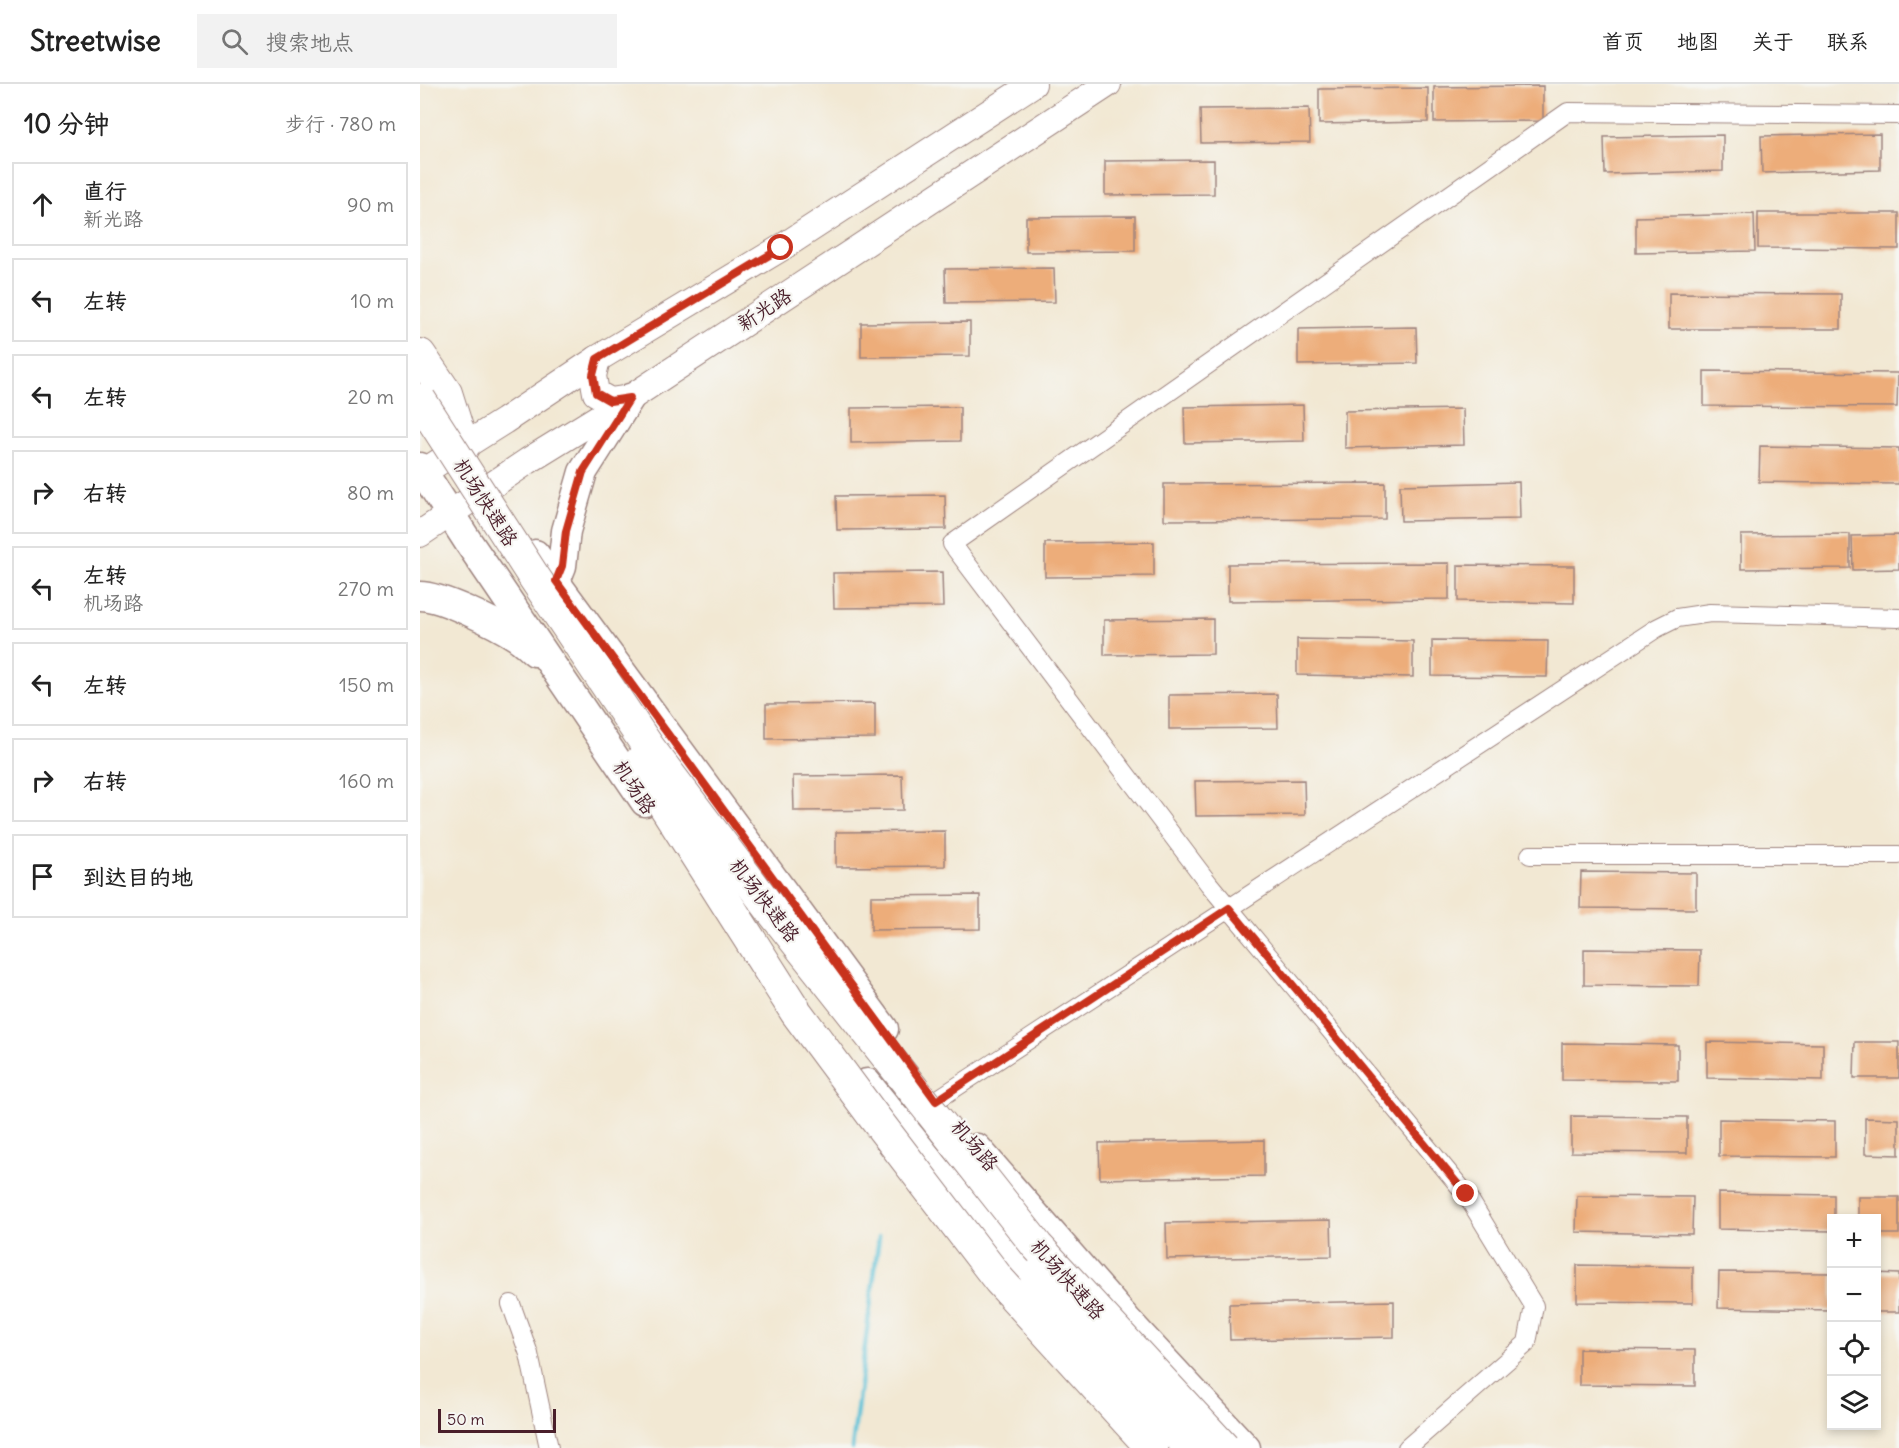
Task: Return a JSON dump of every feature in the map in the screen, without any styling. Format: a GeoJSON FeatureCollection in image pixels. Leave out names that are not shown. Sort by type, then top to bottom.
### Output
{"type":"FeatureCollection","features":[{"type":"Feature","properties":{"kind":"highway","name":"机场快速路"},"geometry":{"type":"LineString","coordinates":[[420,356],[429,391],[532,574],[649,748],[773,912],[1037,1246],[1224,1448]]}},
{"type":"Feature","properties":{"kind":"highway"},"geometry":{"type":"LineString","coordinates":[[429,391],[463,447]]}},
{"type":"Feature","properties":{"kind":"highway","name":"机场快速路"},"geometry":{"type":"LineString","coordinates":[[420,437],[635,761],[912,1122],[1044,1286],[1190,1448]]}},
{"type":"Feature","properties":{"kind":"highway"},"geometry":{"type":"LineString","coordinates":[[635,761],[796,1012],[874,1117],[999,1280],[1152,1448]]}},
{"type":"Feature","properties":{"kind":"main road"},"geometry":{"type":"LineString","coordinates":[[421,471],[463,447],[597,359],[781,248],[1033,84]]}},
{"type":"Feature","properties":{"kind":"main road","name":"新光路"},"geometry":{"type":"LineString","coordinates":[[420,534],[528,461],[630,398],[1108,84]]}},
{"type":"Feature","properties":{"kind":"main road"},"geometry":{"type":"LineString","coordinates":[[597,359],[593,375],[596,393],[610,401],[630,398]]}},
{"type":"Feature","properties":{"kind":"main road"},"geometry":{"type":"LineString","coordinates":[[556,581],[562,566],[566,531],[583,472],[630,398]]}},
{"type":"Feature","properties":{"kind":"main road","name":"机场路"},"geometry":{"type":"LineString","coordinates":[[463,447],[508,518],[936,1101],[1127,1320],[1246,1448]]}},
{"type":"Feature","properties":{"kind":"main road","name":"机场路"},"geometry":{"type":"LineString","coordinates":[[421,471],[656,819],[1028,1284],[1175,1448]]}},
{"type":"Feature","properties":{"kind":"main road"},"geometry":{"type":"LineString","coordinates":[[420,596],[431,596],[517,637],[556,668]]}},
{"type":"Feature","properties":{"kind":"street"},"geometry":{"type":"LineString","coordinates":[[1407,1448],[1527,1343],[1534,1306],[1466,1194],[1209,884],[952,544],[1568,112],[1899,115]]}},
{"type":"Feature","properties":{"kind":"street"},"geometry":{"type":"LineString","coordinates":[[900,1124],[1657,628],[1677,618],[1710,613],[1899,618]]}},
{"type":"Feature","properties":{"kind":"street"},"geometry":{"type":"LineString","coordinates":[[1530,855],[1899,855]]}},
{"type":"Feature","properties":{"kind":"street"},"geometry":{"type":"LineString","coordinates":[[511,1304],[529,1354],[549,1448]]}},
{"type":"Feature","properties":{"kind":"building"},"geometry":{"type":"Polygon","coordinates":[[[1543,86],[1543,121],[1434,122],[1434,87],[1543,86]]]}},
{"type":"Feature","properties":{"kind":"building"},"geometry":{"type":"Polygon","coordinates":[[[1428,88],[1428,122],[1319,124],[1319,89],[1428,88]]]}},
{"type":"Feature","properties":{"kind":"building"},"geometry":{"type":"Polygon","coordinates":[[[1309,108],[1310,142],[1201,143],[1200,109],[1309,108]]]}},
{"type":"Feature","properties":{"kind":"building"},"geometry":{"type":"Polygon","coordinates":[[[1880,134],[1880,170],[1762,173],[1761,136],[1880,134]]]}},
{"type":"Feature","properties":{"kind":"building"},"geometry":{"type":"Polygon","coordinates":[[[1723,135],[1723,171],[1605,174],[1604,137],[1723,135]]]}},
{"type":"Feature","properties":{"kind":"building"},"geometry":{"type":"Polygon","coordinates":[[[1214,160],[1214,194],[1105,195],[1105,161],[1214,160]]]}},
{"type":"Feature","properties":{"kind":"building"},"geometry":{"type":"Polygon","coordinates":[[[1758,213],[1899,213],[1899,249],[1758,248],[1758,213]]]}},
{"type":"Feature","properties":{"kind":"building"},"geometry":{"type":"Polygon","coordinates":[[[1754,214],[1755,251],[1636,253],[1636,217],[1754,214]]]}},
{"type":"Feature","properties":{"kind":"building"},"geometry":{"type":"Polygon","coordinates":[[[1135,216],[1135,251],[1026,252],[1026,217],[1135,216]]]}},
{"type":"Feature","properties":{"kind":"building"},"geometry":{"type":"Polygon","coordinates":[[[1054,268],[1055,302],[946,303],[945,269],[1054,268]]]}},
{"type":"Feature","properties":{"kind":"building"},"geometry":{"type":"Polygon","coordinates":[[[1669,293],[1841,294],[1841,329],[1669,329],[1669,293]]]}},
{"type":"Feature","properties":{"kind":"building"},"geometry":{"type":"Polygon","coordinates":[[[970,322],[970,356],[861,357],[861,323],[970,322]]]}},
{"type":"Feature","properties":{"kind":"building"},"geometry":{"type":"Polygon","coordinates":[[[1416,327],[1417,363],[1298,365],[1298,329],[1416,327]]]}},
{"type":"Feature","properties":{"kind":"building"},"geometry":{"type":"Polygon","coordinates":[[[1704,371],[1898,373],[1897,407],[1704,406],[1704,371]]]}},
{"type":"Feature","properties":{"kind":"building"},"geometry":{"type":"Polygon","coordinates":[[[1303,405],[1304,441],[1185,443],[1184,407],[1303,405]]]}},
{"type":"Feature","properties":{"kind":"building"},"geometry":{"type":"Polygon","coordinates":[[[960,407],[960,441],[851,443],[851,408],[960,407]]]}},
{"type":"Feature","properties":{"kind":"building"},"geometry":{"type":"Polygon","coordinates":[[[1463,409],[1464,445],[1345,448],[1345,411],[1463,409]]]}},
{"type":"Feature","properties":{"kind":"building"},"geometry":{"type":"Polygon","coordinates":[[[1760,446],[1899,448],[1899,484],[1759,482],[1760,446]]]}},
{"type":"Feature","properties":{"kind":"building"},"geometry":{"type":"Polygon","coordinates":[[[1519,482],[1520,519],[1401,521],[1400,485],[1519,482]]]}},
{"type":"Feature","properties":{"kind":"building"},"geometry":{"type":"Polygon","coordinates":[[[1385,483],[1385,519],[1164,520],[1164,484],[1385,483]]]}},
{"type":"Feature","properties":{"kind":"building"},"geometry":{"type":"Polygon","coordinates":[[[945,495],[946,529],[837,530],[836,496],[945,495]]]}},
{"type":"Feature","properties":{"kind":"building"},"geometry":{"type":"Polygon","coordinates":[[[1850,534],[1850,568],[1741,569],[1741,535],[1850,534]]]}},
{"type":"Feature","properties":{"kind":"building"},"geometry":{"type":"Polygon","coordinates":[[[1899,535],[1899,569],[1853,570],[1852,536],[1899,535]]]}},
{"type":"Feature","properties":{"kind":"building"},"geometry":{"type":"Polygon","coordinates":[[[1154,542],[1154,576],[1045,577],[1045,543],[1154,542]]]}},
{"type":"Feature","properties":{"kind":"building"},"geometry":{"type":"Polygon","coordinates":[[[1449,563],[1449,599],[1228,601],[1228,564],[1449,563]]]}},
{"type":"Feature","properties":{"kind":"building"},"geometry":{"type":"Polygon","coordinates":[[[1458,565],[1574,566],[1574,603],[1458,601],[1458,565]]]}},
{"type":"Feature","properties":{"kind":"building"},"geometry":{"type":"Polygon","coordinates":[[[942,572],[943,607],[834,608],[833,573],[942,572]]]}},
{"type":"Feature","properties":{"kind":"building"},"geometry":{"type":"Polygon","coordinates":[[[1213,619],[1213,654],[1104,655],[1104,620],[1213,619]]]}},
{"type":"Feature","properties":{"kind":"building"},"geometry":{"type":"Polygon","coordinates":[[[1297,639],[1413,641],[1413,677],[1297,675],[1297,639]]]}},
{"type":"Feature","properties":{"kind":"building"},"geometry":{"type":"Polygon","coordinates":[[[1432,640],[1548,641],[1547,677],[1432,676],[1432,640]]]}},
{"type":"Feature","properties":{"kind":"building"},"geometry":{"type":"Polygon","coordinates":[[[1277,694],[1278,728],[1169,729],[1169,695],[1277,694]]]}},
{"type":"Feature","properties":{"kind":"building"},"geometry":{"type":"Polygon","coordinates":[[[875,703],[875,738],[766,739],[766,704],[875,703]]]}},
{"type":"Feature","properties":{"kind":"building"},"geometry":{"type":"Polygon","coordinates":[[[902,775],[903,810],[794,811],[793,776],[902,775]]]}},
{"type":"Feature","properties":{"kind":"building"},"geometry":{"type":"Polygon","coordinates":[[[1304,780],[1305,815],[1196,816],[1195,781],[1304,780]]]}},
{"type":"Feature","properties":{"kind":"building"},"geometry":{"type":"Polygon","coordinates":[[[945,831],[945,866],[836,867],[836,832],[945,831]]]}},
{"type":"Feature","properties":{"kind":"building"},"geometry":{"type":"Polygon","coordinates":[[[1581,872],[1696,873],[1696,909],[1580,908],[1581,872]]]}},
{"type":"Feature","properties":{"kind":"building"},"geometry":{"type":"Polygon","coordinates":[[[980,895],[980,929],[871,930],[871,896],[980,895]]]}},
{"type":"Feature","properties":{"kind":"building"},"geometry":{"type":"Polygon","coordinates":[[[1584,949],[1700,950],[1699,986],[1584,985],[1584,949]]]}},
{"type":"Feature","properties":{"kind":"building"},"geometry":{"type":"Polygon","coordinates":[[[1707,1042],[1823,1044],[1823,1080],[1707,1078],[1707,1042]]]}},
{"type":"Feature","properties":{"kind":"building"},"geometry":{"type":"Polygon","coordinates":[[[1855,1042],[1899,1042],[1899,1078],[1854,1078],[1855,1042]]]}},
{"type":"Feature","properties":{"kind":"building"},"geometry":{"type":"Polygon","coordinates":[[[1562,1043],[1678,1045],[1678,1081],[1562,1080],[1562,1043]]]}},
{"type":"Feature","properties":{"kind":"building"},"geometry":{"type":"Polygon","coordinates":[[[1571,1116],[1687,1117],[1687,1153],[1571,1152],[1571,1116]]]}},
{"type":"Feature","properties":{"kind":"building"},"geometry":{"type":"Polygon","coordinates":[[[1865,1118],[1899,1119],[1899,1155],[1865,1154],[1865,1118]]]}},
{"type":"Feature","properties":{"kind":"building"},"geometry":{"type":"Polygon","coordinates":[[[1719,1119],[1835,1121],[1835,1157],[1719,1156],[1719,1119]]]}},
{"type":"Feature","properties":{"kind":"building"},"geometry":{"type":"Polygon","coordinates":[[[1264,1140],[1264,1176],[1100,1179],[1099,1143],[1264,1140]]]}},
{"type":"Feature","properties":{"kind":"building"},"geometry":{"type":"Polygon","coordinates":[[[1718,1193],[1834,1195],[1834,1214],[1827,1214],[1827,1231],[1718,1229],[1718,1193]]]}},
{"type":"Feature","properties":{"kind":"building"},"geometry":{"type":"Polygon","coordinates":[[[1577,1196],[1693,1197],[1692,1234],[1576,1232],[1577,1196]]]}},
{"type":"Feature","properties":{"kind":"building"},"geometry":{"type":"Polygon","coordinates":[[[1858,1197],[1899,1197],[1899,1234],[1881,1234],[1881,1214],[1858,1214],[1858,1197]]]}},
{"type":"Feature","properties":{"kind":"building"},"geometry":{"type":"Polygon","coordinates":[[[1331,1220],[1332,1256],[1167,1259],[1166,1223],[1331,1220]]]}},
{"type":"Feature","properties":{"kind":"building"},"geometry":{"type":"Polygon","coordinates":[[[1577,1265],[1693,1267],[1693,1303],[1577,1302],[1577,1265]]]}},
{"type":"Feature","properties":{"kind":"building"},"geometry":{"type":"Polygon","coordinates":[[[1719,1272],[1827,1273],[1827,1310],[1718,1308],[1719,1272]]]}},
{"type":"Feature","properties":{"kind":"building"},"geometry":{"type":"Polygon","coordinates":[[[1881,1273],[1899,1274],[1899,1312],[1881,1312],[1881,1273]]]}},
{"type":"Feature","properties":{"kind":"building"},"geometry":{"type":"Polygon","coordinates":[[[1394,1301],[1394,1337],[1230,1340],[1229,1304],[1394,1301]]]}},
{"type":"Feature","properties":{"kind":"building"},"geometry":{"type":"Polygon","coordinates":[[[1579,1349],[1695,1350],[1695,1386],[1579,1385],[1579,1349]]]}},
{"type":"Feature","properties":{"kind":"waterway"},"geometry":{"type":"LineString","coordinates":[[852,1448],[879,1237]]}},
{"type":"Feature","properties":{"kind":"route"},"geometry":{"type":"LineString","coordinates":[[781,248],[597,359],[593,375],[596,393],[610,401],[630,398],[583,472],[566,531],[562,566],[556,581],[936,1101],[1229,908],[1466,1194]]}}]}
